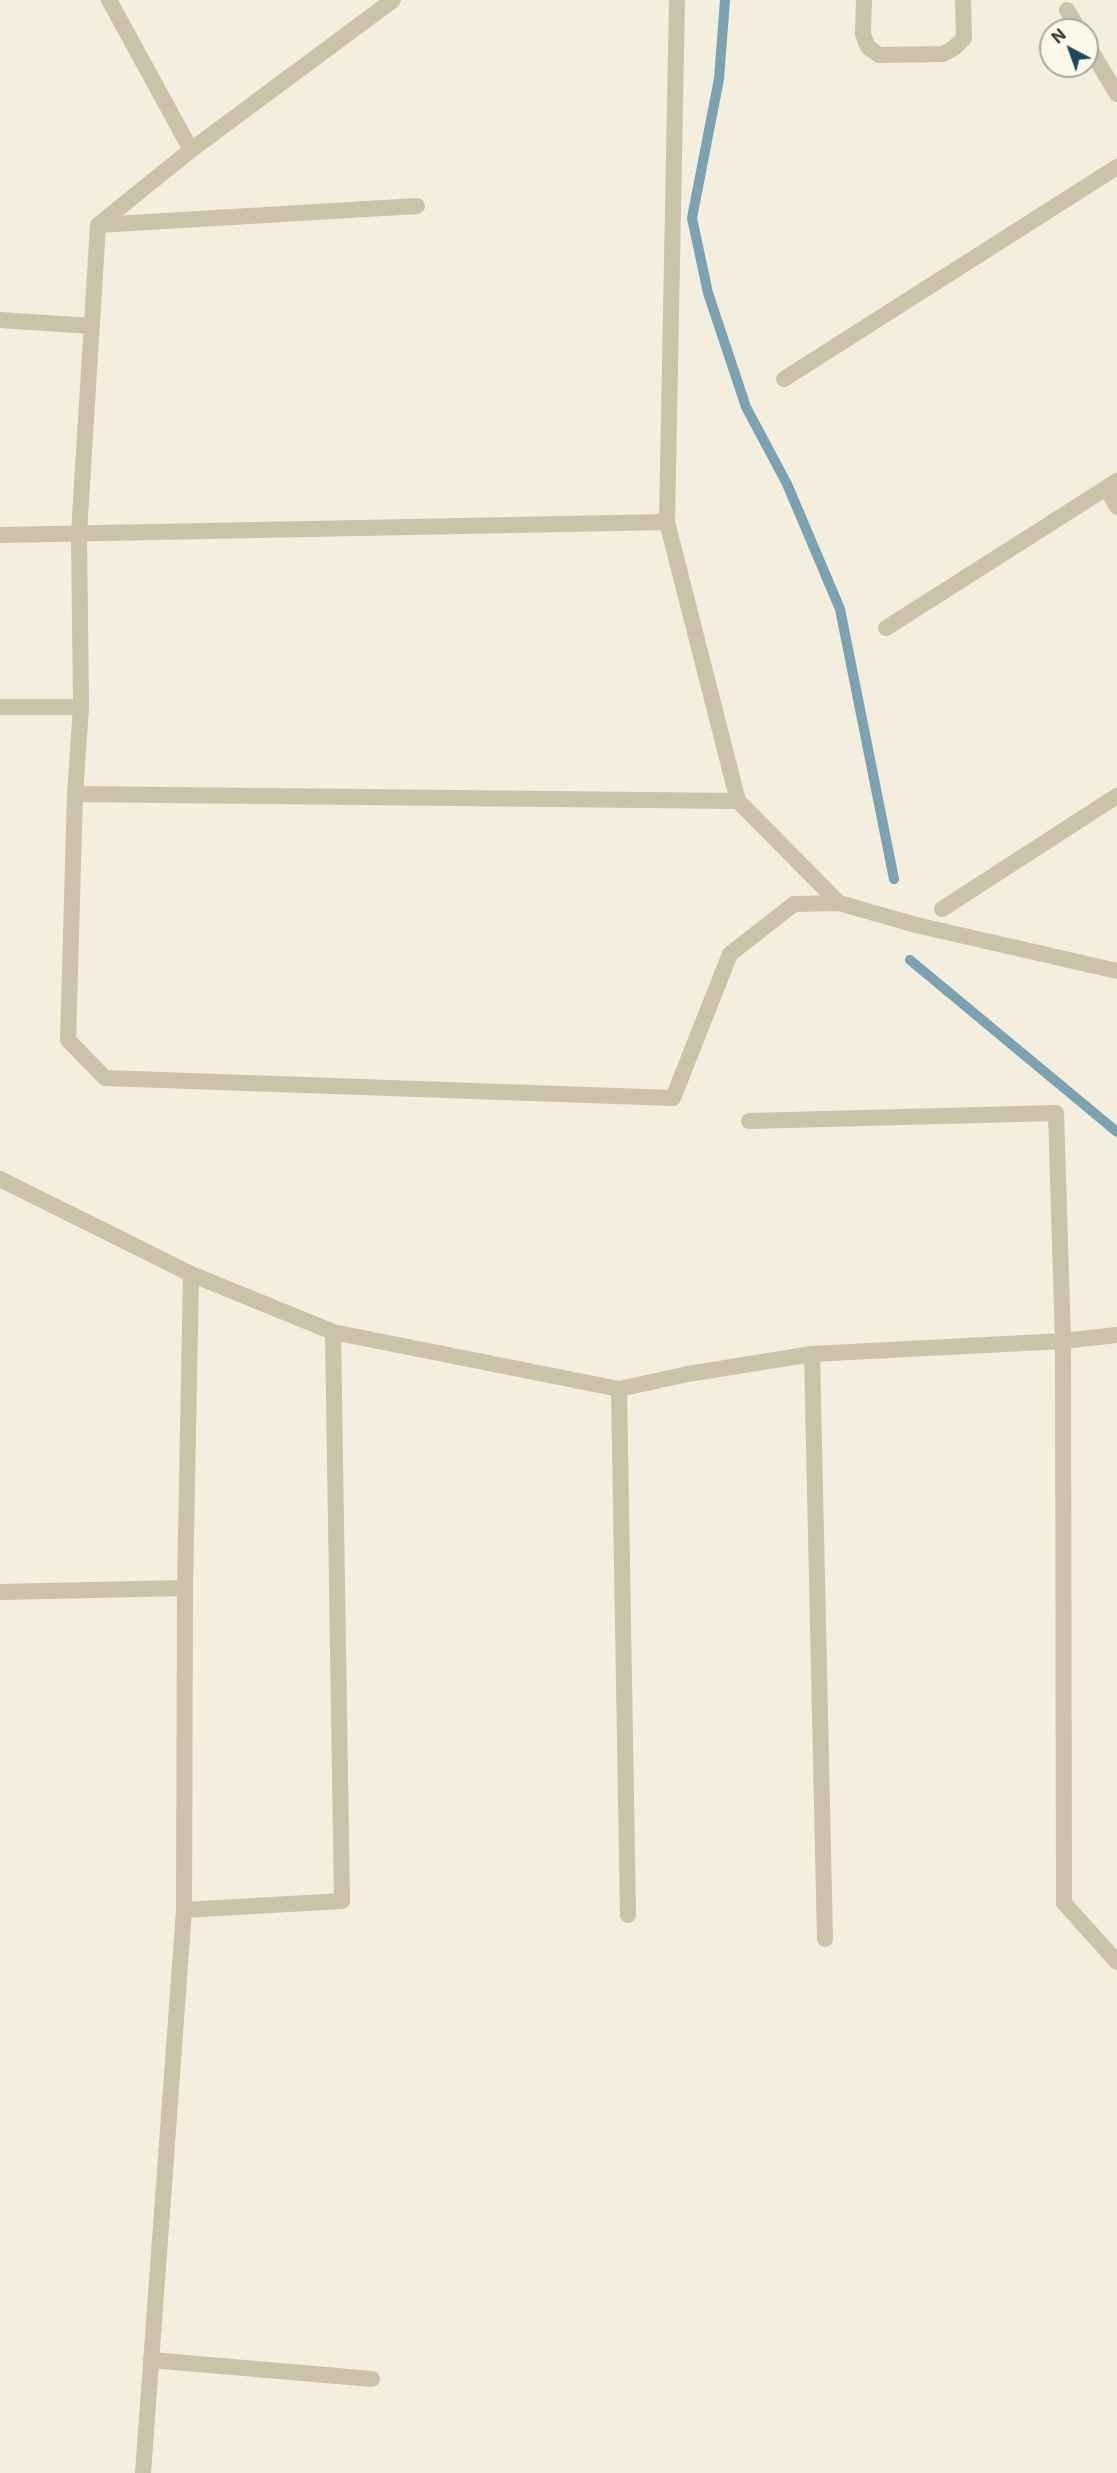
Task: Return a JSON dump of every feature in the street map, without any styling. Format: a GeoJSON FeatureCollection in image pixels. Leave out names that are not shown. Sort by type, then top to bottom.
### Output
{"type":"FeatureCollection","features":[{"type":"Feature","properties":{"kind":"street"},"geometry":{"type":"LineString","coordinates":[[109,0],[191,150]]}},
{"type":"Feature","properties":{"kind":"street"},"geometry":{"type":"LineString","coordinates":[[393,0],[191,150],[98,225],[79,533],[81,707],[75,794],[68,1040],[105,1078],[673,1098],[730,954],[794,904],[839,903],[916,925],[1117,971]]}},
{"type":"Feature","properties":{"kind":"street"},"geometry":{"type":"LineString","coordinates":[[677,0],[668,522],[738,801],[839,903]]}},
{"type":"Feature","properties":{"kind":"street"},"geometry":{"type":"LineString","coordinates":[[864,0],[863,34],[868,47],[879,54],[943,54],[954,48],[964,38],[963,0]]}},
{"type":"Feature","properties":{"kind":"street"},"geometry":{"type":"LineString","coordinates":[[1067,10],[1072,18]]}},
{"type":"Feature","properties":{"kind":"street"},"geometry":{"type":"LineString","coordinates":[[1099,64],[1117,93]]}},
{"type":"Feature","properties":{"kind":"street"},"geometry":{"type":"LineString","coordinates":[[784,379],[1117,167]]}},
{"type":"Feature","properties":{"kind":"street"},"geometry":{"type":"LineString","coordinates":[[98,225],[417,206]]}},
{"type":"Feature","properties":{"kind":"street"},"geometry":{"type":"LineString","coordinates":[[0,320],[92,326]]}},
{"type":"Feature","properties":{"kind":"street"},"geometry":{"type":"LineString","coordinates":[[886,628],[1112,485],[1117,507]]}},
{"type":"Feature","properties":{"kind":"street"},"geometry":{"type":"LineString","coordinates":[[0,535],[668,522]]}},
{"type":"Feature","properties":{"kind":"street"},"geometry":{"type":"LineString","coordinates":[[0,707],[81,707]]}},
{"type":"Feature","properties":{"kind":"street"},"geometry":{"type":"LineString","coordinates":[[75,794],[738,801]]}},
{"type":"Feature","properties":{"kind":"street"},"geometry":{"type":"LineString","coordinates":[[942,909],[1117,796]]}},
{"type":"Feature","properties":{"kind":"street"},"geometry":{"type":"LineString","coordinates":[[749,1121],[1056,1113],[1063,1341],[1064,1903],[1117,1962]]}},
{"type":"Feature","properties":{"kind":"street"},"geometry":{"type":"LineString","coordinates":[[0,1179],[191,1274],[333,1332],[619,1389],[688,1374],[812,1354],[1063,1341],[1117,1335]]}},
{"type":"Feature","properties":{"kind":"street"},"geometry":{"type":"LineString","coordinates":[[143,2473],[184,1910],[185,1588],[191,1274]]}},
{"type":"Feature","properties":{"kind":"street"},"geometry":{"type":"LineString","coordinates":[[184,1910],[342,1901],[333,1332]]}},
{"type":"Feature","properties":{"kind":"street"},"geometry":{"type":"LineString","coordinates":[[812,1354],[825,1939]]}},
{"type":"Feature","properties":{"kind":"street"},"geometry":{"type":"LineString","coordinates":[[619,1389],[628,1915]]}},
{"type":"Feature","properties":{"kind":"street"},"geometry":{"type":"LineString","coordinates":[[0,1592],[185,1588]]}},
{"type":"Feature","properties":{"kind":"street"},"geometry":{"type":"LineString","coordinates":[[151,2360],[372,2379]]}},
{"type":"Feature","properties":{"kind":"waterway"},"geometry":{"type":"LineString","coordinates":[[725,0],[719,79],[692,218],[708,293],[746,407],[787,484],[840,609],[894,879]]}},
{"type":"Feature","properties":{"kind":"waterway"},"geometry":{"type":"LineString","coordinates":[[910,960],[1117,1132]]}}]}
